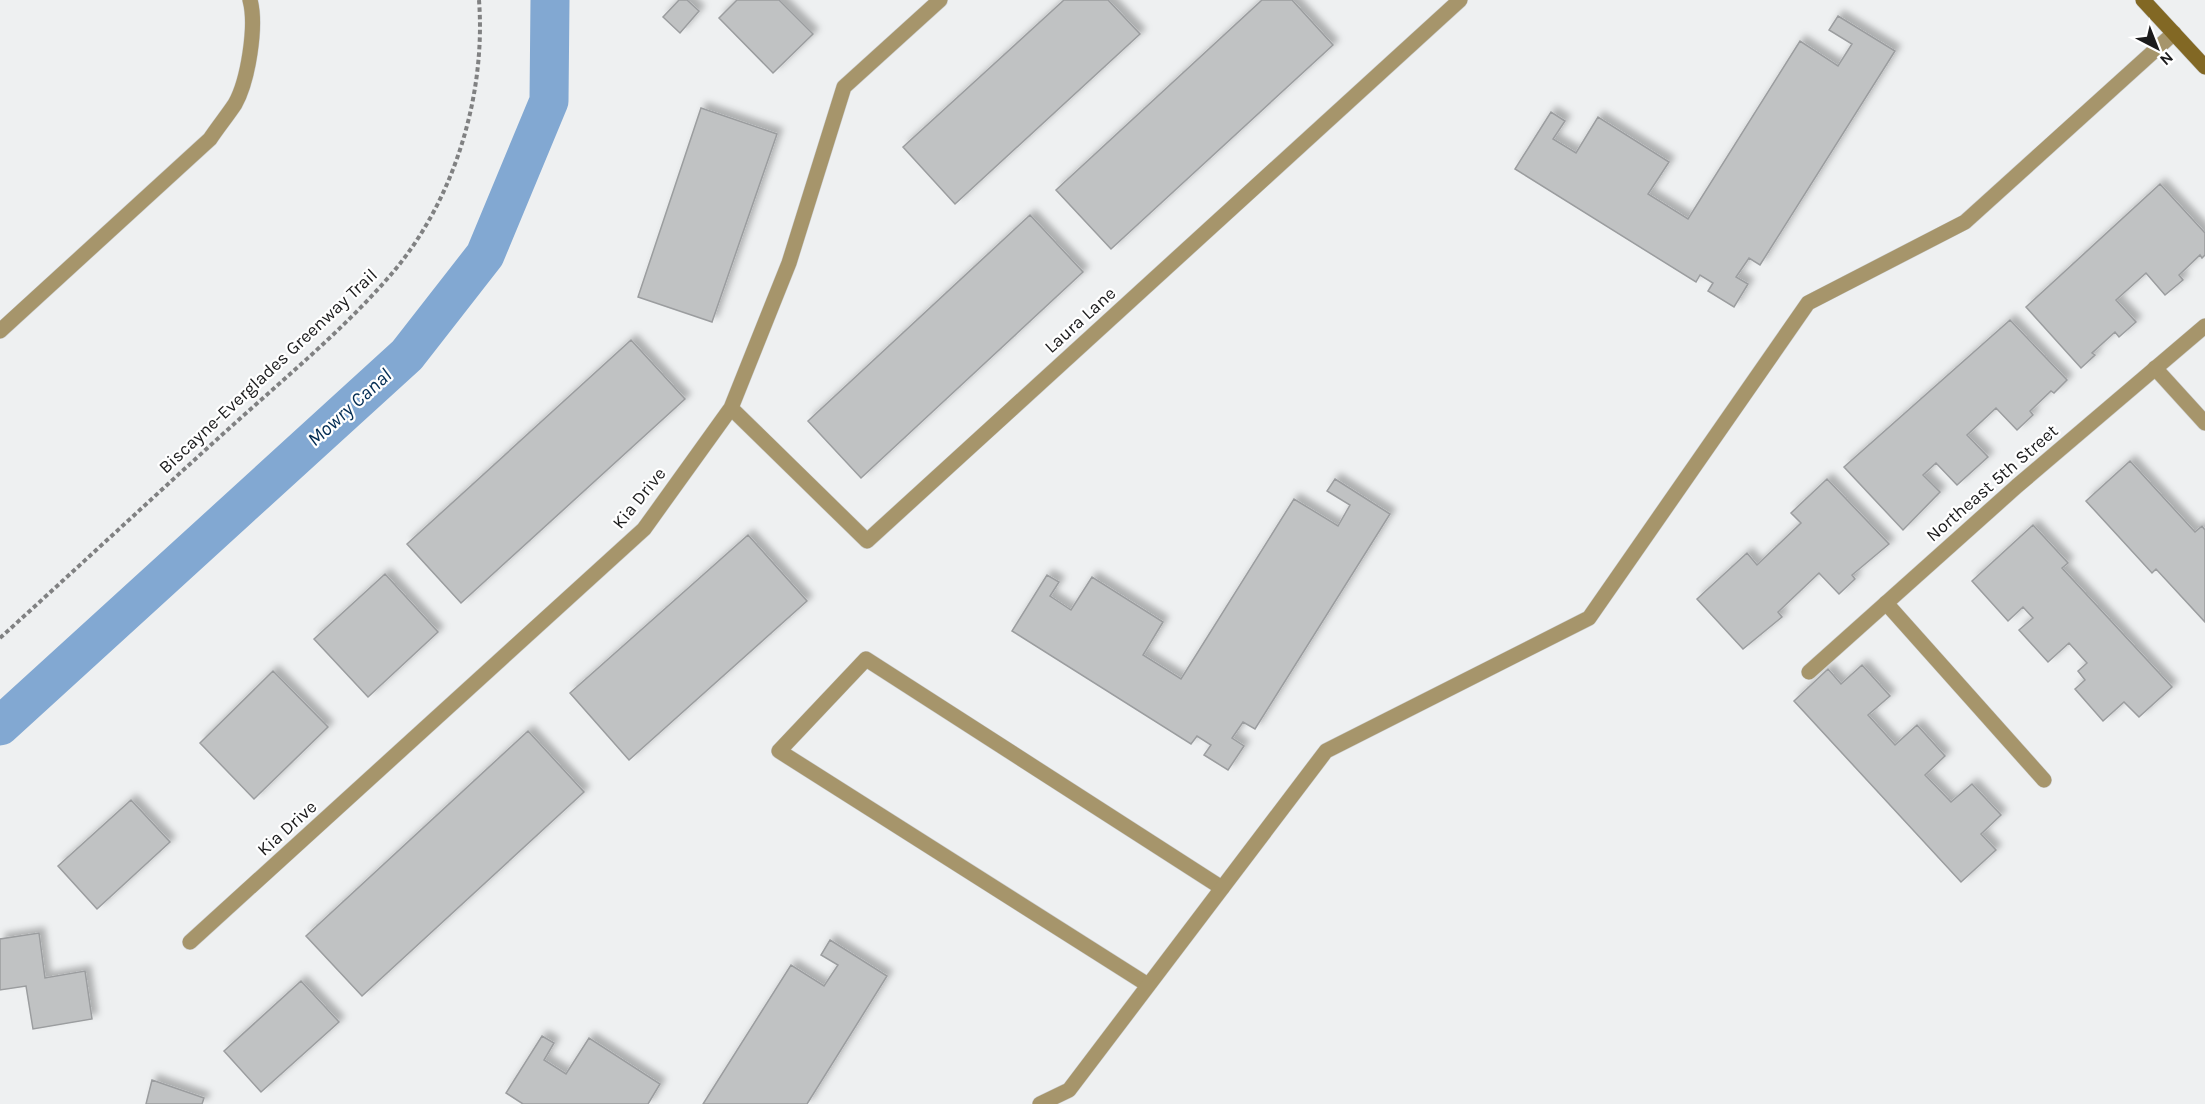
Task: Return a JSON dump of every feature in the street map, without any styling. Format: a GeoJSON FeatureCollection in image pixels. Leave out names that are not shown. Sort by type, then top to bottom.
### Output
{"type":"FeatureCollection","features":[{"type":"Feature","properties":{"kind":"street"},"geometry":{"type":"LineString","coordinates":[[0,309],[5,326],[210,139],[236,102],[249,63],[253,11],[250,0]]}},
{"type":"Feature","properties":{"kind":"street","name":"Kia Drive"},"geometry":{"type":"LineString","coordinates":[[190,942],[644,529],[731,408],[789,263],[844,87],[940,0]]}},
{"type":"Feature","properties":{"kind":"street","name":"Laura Lane"},"geometry":{"type":"LineString","coordinates":[[731,408],[867,541],[1460,0]]}},
{"type":"Feature","properties":{"kind":"street"},"geometry":{"type":"LineString","coordinates":[[2143,0],[2205,67]]}},
{"type":"Feature","properties":{"kind":"street"},"geometry":{"type":"LineString","coordinates":[[1040,1104],[1069,1090],[1326,751],[1589,618],[1808,303],[1965,222],[2174,33]]}},
{"type":"Feature","properties":{"kind":"street","name":"Northeast 5th Street"},"geometry":{"type":"LineString","coordinates":[[1809,672],[2205,326]]}},
{"type":"Feature","properties":{"kind":"street"},"geometry":{"type":"LineString","coordinates":[[2155,368],[2205,423]]}},
{"type":"Feature","properties":{"kind":"street"},"geometry":{"type":"LineString","coordinates":[[1886,603],[2044,780]]}},
{"type":"Feature","properties":{"kind":"street"},"geometry":{"type":"LineString","coordinates":[[1148,985],[779,751],[866,659],[1222,888]]}},
{"type":"Feature","properties":{"kind":"path","name":"Biscayne-Everglades Greenway Trail"},"geometry":{"type":"LineString","coordinates":[[0,638],[331,335],[396,269],[425,226],[447,182],[462,142],[473,96],[479,50],[479,0]]}},
{"type":"Feature","properties":{"kind":"building"},"geometry":{"type":"Polygon","coordinates":[[[679,0],[687,0],[699,11],[680,33],[663,17],[679,0]]]}},
{"type":"Feature","properties":{"kind":"building"},"geometry":{"type":"Polygon","coordinates":[[[737,0],[779,0],[813,34],[773,73],[719,18],[737,0]]]}},
{"type":"Feature","properties":{"kind":"building"},"geometry":{"type":"Polygon","coordinates":[[[1064,0],[1108,0],[1140,34],[955,204],[903,147],[1064,0]]]}},
{"type":"Feature","properties":{"kind":"building"},"geometry":{"type":"Polygon","coordinates":[[[1262,0],[1292,0],[1333,45],[1111,249],[1056,190],[1262,0]]]}},
{"type":"Feature","properties":{"kind":"building"},"geometry":{"type":"Polygon","coordinates":[[[1838,16],[1895,51],[1760,265],[1749,258],[1736,277],[1748,284],[1734,307],[1708,291],[1713,283],[1700,275],[1696,282],[1515,169],[1551,112],[1565,121],[1553,139],[1576,153],[1598,117],[1669,162],[1648,194],[1688,219],[1800,41],[1838,66],[1852,44],[1829,30],[1838,16]]]}},
{"type":"Feature","properties":{"kind":"building"},"geometry":{"type":"Polygon","coordinates":[[[701,108],[777,134],[712,322],[638,297],[701,108]]]}},
{"type":"Feature","properties":{"kind":"building"},"geometry":{"type":"Polygon","coordinates":[[[2160,184],[2205,233],[2205,255],[2202,258],[2200,255],[2179,275],[2183,280],[2165,295],[2146,273],[2116,300],[2136,322],[2119,337],[2115,332],[2092,353],[2095,355],[2081,368],[2026,307],[2160,184]]]}},
{"type":"Feature","properties":{"kind":"building"},"geometry":{"type":"Polygon","coordinates":[[[1030,215],[1083,272],[861,478],[808,421],[1030,215]]]}},
{"type":"Feature","properties":{"kind":"building"},"geometry":{"type":"Polygon","coordinates":[[[2010,320],[2067,380],[2054,393],[2051,391],[2030,411],[2033,415],[2017,430],[1996,408],[1967,435],[1988,457],[1957,485],[1936,463],[1923,475],[1940,492],[1903,530],[1844,467],[2010,320]]]}},
{"type":"Feature","properties":{"kind":"building"},"geometry":{"type":"Polygon","coordinates":[[[631,340],[685,399],[461,603],[407,544],[631,340]]]}},
{"type":"Feature","properties":{"kind":"building"},"geometry":{"type":"Polygon","coordinates":[[[2130,461],[2195,532],[2202,526],[2205,530],[2205,622],[2156,569],[2152,573],[2086,501],[2130,461]]]}},
{"type":"Feature","properties":{"kind":"building"},"geometry":{"type":"Polygon","coordinates":[[[1335,479],[1390,514],[1255,729],[1243,722],[1232,738],[1244,746],[1228,770],[1204,755],[1211,745],[1197,736],[1191,744],[1012,631],[1047,575],[1059,582],[1050,596],[1071,610],[1092,577],[1163,622],[1143,655],[1181,679],[1294,499],[1338,526],[1350,505],[1327,491],[1335,479]]]}},
{"type":"Feature","properties":{"kind":"building"},"geometry":{"type":"Polygon","coordinates":[[[1827,479],[1889,544],[1852,575],[1855,579],[1839,594],[1819,573],[1778,612],[1782,617],[1743,649],[1697,599],[1747,553],[1757,565],[1801,523],[1791,513],[1827,479]]]}},
{"type":"Feature","properties":{"kind":"building"},"geometry":{"type":"Polygon","coordinates":[[[2033,525],[2068,563],[2062,568],[2172,687],[2139,717],[2124,702],[2103,721],[2075,689],[2085,680],[2078,671],[2087,663],[2069,643],[2048,662],[2019,630],[2033,618],[2023,607],[2008,621],[1972,581],[2033,525]]]}},
{"type":"Feature","properties":{"kind":"building"},"geometry":{"type":"Polygon","coordinates":[[[748,535],[807,601],[629,760],[570,693],[748,535]]]}},
{"type":"Feature","properties":{"kind":"building"},"geometry":{"type":"Polygon","coordinates":[[[385,574],[438,632],[368,697],[314,639],[385,574]]]}},
{"type":"Feature","properties":{"kind":"building"},"geometry":{"type":"Polygon","coordinates":[[[1862,665],[1890,696],[1868,715],[1895,745],[1917,725],[1945,756],[1925,775],[1951,802],[1972,784],[2001,815],[1981,834],[1996,850],[1961,882],[1794,701],[1828,669],[1841,684],[1862,665]]]}},
{"type":"Feature","properties":{"kind":"building"},"geometry":{"type":"Polygon","coordinates":[[[273,671],[328,727],[254,799],[200,743],[273,671]]]}},
{"type":"Feature","properties":{"kind":"building"},"geometry":{"type":"Polygon","coordinates":[[[528,731],[584,792],[362,996],[306,936],[528,731]]]}},
{"type":"Feature","properties":{"kind":"building"},"geometry":{"type":"Polygon","coordinates":[[[131,800],[170,842],[97,909],[58,866],[131,800]]]}},
{"type":"Feature","properties":{"kind":"building"},"geometry":{"type":"Polygon","coordinates":[[[39,933],[45,978],[85,971],[92,1019],[33,1029],[26,986],[0,990],[0,939],[39,933]]]}},
{"type":"Feature","properties":{"kind":"building"},"geometry":{"type":"Polygon","coordinates":[[[830,940],[887,976],[807,1104],[703,1104],[791,965],[824,986],[838,965],[821,955],[830,940]]]}},
{"type":"Feature","properties":{"kind":"building"},"geometry":{"type":"Polygon","coordinates":[[[301,981],[339,1022],[261,1092],[224,1051],[301,981]]]}},
{"type":"Feature","properties":{"kind":"building"},"geometry":{"type":"Polygon","coordinates":[[[542,1036],[554,1043],[544,1060],[566,1074],[589,1038],[660,1084],[648,1104],[523,1104],[506,1093],[542,1036]]]}},
{"type":"Feature","properties":{"kind":"building"},"geometry":{"type":"Polygon","coordinates":[[[152,1080],[204,1098],[202,1104],[146,1104],[152,1080]]]}},
{"type":"Feature","properties":{"kind":"waterway","name":"Mowry Canal"},"geometry":{"type":"LineString","coordinates":[[0,726],[407,355],[485,255],[549,101],[550,0]]}}]}
